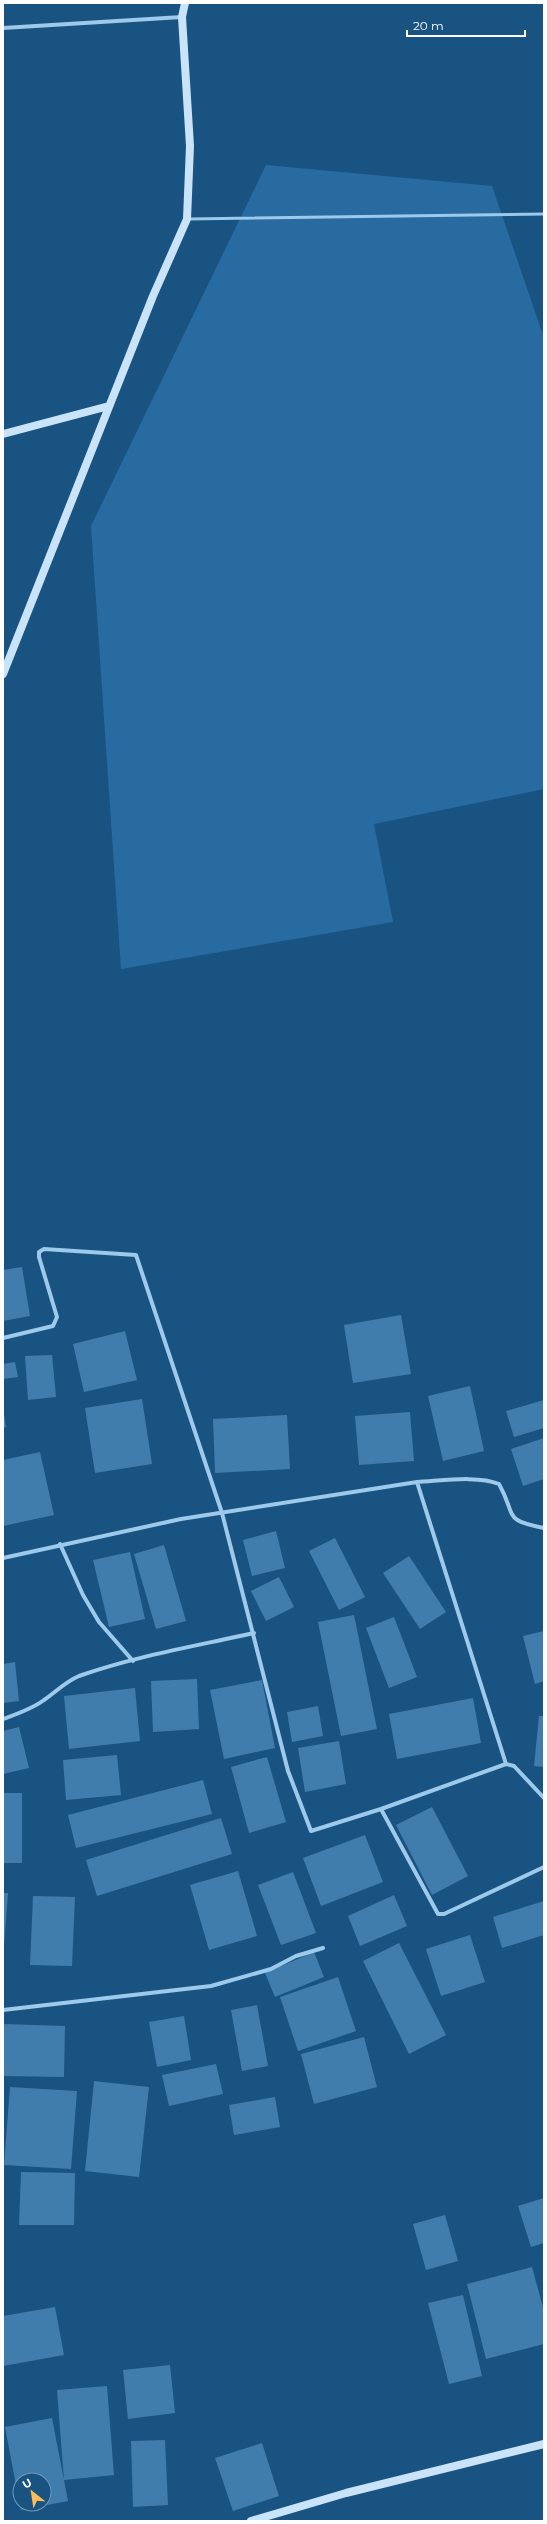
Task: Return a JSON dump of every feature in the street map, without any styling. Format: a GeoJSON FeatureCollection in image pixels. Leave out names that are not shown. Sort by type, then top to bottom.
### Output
{"type":"FeatureCollection","features":[{"type":"Feature","properties":{"kind":"street"},"geometry":{"type":"LineString","coordinates":[[3,674],[109,406],[187,219],[190,146],[182,17],[185,3]]}},
{"type":"Feature","properties":{"kind":"street"},"geometry":{"type":"LineString","coordinates":[[3,28],[182,17]]}},
{"type":"Feature","properties":{"kind":"street"},"geometry":{"type":"LineString","coordinates":[[3,434],[109,406]]}},
{"type":"Feature","properties":{"kind":"street"},"geometry":{"type":"LineString","coordinates":[[3,1338],[53,1326],[56,1322],[57,1318],[39,1257],[39,1252],[44,1249],[136,1255],[222,1513],[254,1633],[288,1771],[311,1831],[381,1809],[506,1764],[514,1766],[544,1798]]}},
{"type":"Feature","properties":{"kind":"street"},"geometry":{"type":"LineString","coordinates":[[3,1558],[60,1544],[222,1513],[417,1482],[454,1480],[493,1482],[499,1484],[504,1493],[511,1515],[516,1521],[544,1528]]}},
{"type":"Feature","properties":{"kind":"street"},"geometry":{"type":"LineString","coordinates":[[417,1482],[506,1764]]}},
{"type":"Feature","properties":{"kind":"street"},"geometry":{"type":"LineString","coordinates":[[60,1544],[83,1595],[98,1622],[133,1661]]}},
{"type":"Feature","properties":{"kind":"street"},"geometry":{"type":"LineString","coordinates":[[3,1720],[26,1711],[44,1700],[63,1684],[133,1661],[254,1633]]}},
{"type":"Feature","properties":{"kind":"street"},"geometry":{"type":"LineString","coordinates":[[381,1809],[438,1914],[444,1914],[544,1867]]}},
{"type":"Feature","properties":{"kind":"street"},"geometry":{"type":"LineString","coordinates":[[3,2010],[211,1986],[271,1969],[296,1956],[323,1948]]}},
{"type":"Feature","properties":{"kind":"street"},"geometry":{"type":"LineString","coordinates":[[251,2521],[346,2493],[544,2444]]}},
{"type":"Feature","properties":{"kind":"lane"},"geometry":{"type":"LineString","coordinates":[[187,219],[544,214]]}},
{"type":"Feature","properties":{"kind":"shaded area"},"geometry":{"type":"Polygon","coordinates":[[[266,165],[492,186],[544,338],[544,789],[374,824],[393,922],[121,969],[91,526],[266,165]]]}},
{"type":"Feature","properties":{"kind":"building"},"geometry":{"type":"Polygon","coordinates":[[[22,1267],[30,1316],[3,1321],[3,1270],[22,1267]]]}},
{"type":"Feature","properties":{"kind":"building"},"geometry":{"type":"Polygon","coordinates":[[[401,1315],[411,1374],[353,1383],[344,1325],[401,1315]]]}},
{"type":"Feature","properties":{"kind":"building"},"geometry":{"type":"Polygon","coordinates":[[[125,1331],[137,1380],[84,1392],[73,1344],[125,1331]]]}},
{"type":"Feature","properties":{"kind":"building"},"geometry":{"type":"Polygon","coordinates":[[[52,1355],[56,1397],[28,1400],[25,1356],[52,1355]]]}},
{"type":"Feature","properties":{"kind":"building"},"geometry":{"type":"Polygon","coordinates":[[[15,1362],[18,1377],[3,1379],[3,1364],[15,1362]]]}},
{"type":"Feature","properties":{"kind":"building"},"geometry":{"type":"Polygon","coordinates":[[[470,1386],[484,1451],[443,1461],[428,1396],[470,1386]]]}},
{"type":"Feature","properties":{"kind":"building"},"geometry":{"type":"Polygon","coordinates":[[[142,1399],[152,1464],[95,1473],[85,1408],[142,1399]]]}},
{"type":"Feature","properties":{"kind":"building"},"geometry":{"type":"Polygon","coordinates":[[[544,1400],[544,1428],[514,1437],[506,1411],[544,1400]]]}},
{"type":"Feature","properties":{"kind":"building"},"geometry":{"type":"Polygon","coordinates":[[[410,1412],[414,1461],[359,1465],[355,1416],[410,1412]]]}},
{"type":"Feature","properties":{"kind":"building"},"geometry":{"type":"Polygon","coordinates":[[[4,1414],[6,1427],[3,1428],[3,1415],[4,1414]]]}},
{"type":"Feature","properties":{"kind":"building"},"geometry":{"type":"Polygon","coordinates":[[[287,1415],[290,1469],[215,1473],[213,1419],[287,1415]]]}},
{"type":"Feature","properties":{"kind":"building"},"geometry":{"type":"Polygon","coordinates":[[[544,1438],[544,1479],[523,1486],[511,1449],[544,1438]]]}},
{"type":"Feature","properties":{"kind":"building"},"geometry":{"type":"Polygon","coordinates":[[[40,1452],[54,1515],[3,1526],[3,1460],[40,1452]]]}},
{"type":"Feature","properties":{"kind":"building"},"geometry":{"type":"Polygon","coordinates":[[[276,1531],[285,1568],[252,1576],[243,1540],[276,1531]]]}},
{"type":"Feature","properties":{"kind":"building"},"geometry":{"type":"Polygon","coordinates":[[[335,1538],[365,1597],[339,1610],[309,1551],[335,1538]]]}},
{"type":"Feature","properties":{"kind":"building"},"geometry":{"type":"Polygon","coordinates":[[[164,1545],[186,1621],[156,1629],[134,1554],[164,1545]]]}},
{"type":"Feature","properties":{"kind":"building"},"geometry":{"type":"Polygon","coordinates":[[[130,1552],[145,1619],[109,1627],[93,1560],[130,1552]]]}},
{"type":"Feature","properties":{"kind":"building"},"geometry":{"type":"Polygon","coordinates":[[[409,1556],[446,1612],[420,1629],[383,1573],[409,1556]]]}},
{"type":"Feature","properties":{"kind":"building"},"geometry":{"type":"Polygon","coordinates":[[[279,1577],[294,1607],[266,1621],[251,1591],[279,1577]]]}},
{"type":"Feature","properties":{"kind":"building"},"geometry":{"type":"Polygon","coordinates":[[[354,1615],[377,1729],[341,1736],[318,1622],[354,1615]]]}},
{"type":"Feature","properties":{"kind":"building"},"geometry":{"type":"Polygon","coordinates":[[[394,1617],[417,1677],[389,1688],[366,1628],[394,1617]]]}},
{"type":"Feature","properties":{"kind":"building"},"geometry":{"type":"Polygon","coordinates":[[[544,1631],[544,1681],[535,1684],[523,1636],[544,1631]]]}},
{"type":"Feature","properties":{"kind":"building"},"geometry":{"type":"Polygon","coordinates":[[[15,1662],[19,1701],[3,1703],[3,1664],[15,1662]]]}},
{"type":"Feature","properties":{"kind":"building"},"geometry":{"type":"Polygon","coordinates":[[[197,1679],[199,1729],[153,1732],[151,1681],[197,1679]]]}},
{"type":"Feature","properties":{"kind":"building"},"geometry":{"type":"Polygon","coordinates":[[[262,1680],[275,1748],[224,1759],[210,1690],[262,1680]]]}},
{"type":"Feature","properties":{"kind":"building"},"geometry":{"type":"Polygon","coordinates":[[[135,1688],[140,1741],[69,1749],[64,1696],[135,1688]]]}},
{"type":"Feature","properties":{"kind":"building"},"geometry":{"type":"Polygon","coordinates":[[[473,1698],[481,1743],[397,1759],[389,1714],[473,1698]]]}},
{"type":"Feature","properties":{"kind":"building"},"geometry":{"type":"Polygon","coordinates":[[[318,1706],[323,1736],[292,1742],[287,1712],[318,1706]]]}},
{"type":"Feature","properties":{"kind":"building"},"geometry":{"type":"Polygon","coordinates":[[[539,1716],[544,1716],[544,1767],[534,1766],[539,1716]]]}},
{"type":"Feature","properties":{"kind":"building"},"geometry":{"type":"Polygon","coordinates":[[[19,1727],[29,1768],[3,1774],[3,1731],[19,1727]]]}},
{"type":"Feature","properties":{"kind":"building"},"geometry":{"type":"Polygon","coordinates":[[[339,1741],[346,1784],[305,1792],[298,1748],[339,1741]]]}},
{"type":"Feature","properties":{"kind":"building"},"geometry":{"type":"Polygon","coordinates":[[[117,1755],[121,1795],[66,1800],[63,1760],[117,1755]]]}},
{"type":"Feature","properties":{"kind":"building"},"geometry":{"type":"Polygon","coordinates":[[[267,1757],[286,1822],[249,1833],[231,1767],[267,1757]]]}},
{"type":"Feature","properties":{"kind":"building"},"geometry":{"type":"Polygon","coordinates":[[[203,1780],[212,1814],[76,1848],[68,1815],[203,1780]]]}},
{"type":"Feature","properties":{"kind":"building"},"geometry":{"type":"Polygon","coordinates":[[[3,1793],[22,1793],[22,1863],[3,1863],[3,1793]]]}},
{"type":"Feature","properties":{"kind":"building"},"geometry":{"type":"Polygon","coordinates":[[[432,1807],[468,1876],[432,1895],[396,1825],[432,1807]]]}},
{"type":"Feature","properties":{"kind":"building"},"geometry":{"type":"Polygon","coordinates":[[[221,1818],[232,1854],[97,1896],[86,1860],[221,1818]]]}},
{"type":"Feature","properties":{"kind":"building"},"geometry":{"type":"Polygon","coordinates":[[[365,1835],[383,1882],[321,1906],[303,1858],[365,1835]]]}},
{"type":"Feature","properties":{"kind":"building"},"geometry":{"type":"Polygon","coordinates":[[[238,1871],[257,1936],[209,1950],[190,1885],[238,1871]]]}},
{"type":"Feature","properties":{"kind":"building"},"geometry":{"type":"Polygon","coordinates":[[[293,1872],[316,1933],[281,1945],[258,1885],[293,1872]]]}},
{"type":"Feature","properties":{"kind":"building"},"geometry":{"type":"Polygon","coordinates":[[[3,1893],[8,1893],[4,1945],[3,1945],[3,1893]]]}},
{"type":"Feature","properties":{"kind":"building"},"geometry":{"type":"Polygon","coordinates":[[[394,1895],[407,1926],[360,1946],[348,1916],[394,1895]]]}},
{"type":"Feature","properties":{"kind":"building"},"geometry":{"type":"Polygon","coordinates":[[[33,1896],[75,1897],[72,1966],[30,1965],[33,1896]]]}},
{"type":"Feature","properties":{"kind":"building"},"geometry":{"type":"Polygon","coordinates":[[[544,1901],[544,1935],[502,1948],[493,1917],[544,1901]]]}},
{"type":"Feature","properties":{"kind":"building"},"geometry":{"type":"Polygon","coordinates":[[[470,1935],[485,1982],[441,1996],[426,1949],[470,1935]]]}},
{"type":"Feature","properties":{"kind":"building"},"geometry":{"type":"Polygon","coordinates":[[[399,1943],[446,2035],[409,2054],[363,1961],[399,1943]]]}},
{"type":"Feature","properties":{"kind":"building"},"geometry":{"type":"Polygon","coordinates":[[[314,1952],[324,1977],[275,1997],[265,1973],[314,1952]]]}},
{"type":"Feature","properties":{"kind":"building"},"geometry":{"type":"Polygon","coordinates":[[[338,1977],[356,2031],[298,2051],[280,1997],[338,1977]]]}},
{"type":"Feature","properties":{"kind":"building"},"geometry":{"type":"Polygon","coordinates":[[[257,2005],[268,2066],[242,2071],[231,2010],[257,2005]]]}},
{"type":"Feature","properties":{"kind":"building"},"geometry":{"type":"Polygon","coordinates":[[[184,2016],[191,2060],[157,2067],[149,2022],[184,2016]]]}},
{"type":"Feature","properties":{"kind":"building"},"geometry":{"type":"Polygon","coordinates":[[[3,2024],[65,2026],[64,2077],[3,2076],[3,2024]]]}},
{"type":"Feature","properties":{"kind":"building"},"geometry":{"type":"Polygon","coordinates":[[[364,2037],[377,2087],[314,2104],[301,2054],[364,2037]]]}},
{"type":"Feature","properties":{"kind":"building"},"geometry":{"type":"Polygon","coordinates":[[[216,2064],[223,2094],[169,2106],[162,2075],[216,2064]]]}},
{"type":"Feature","properties":{"kind":"building"},"geometry":{"type":"Polygon","coordinates":[[[94,2081],[149,2087],[139,2177],[85,2171],[94,2081]]]}},
{"type":"Feature","properties":{"kind":"building"},"geometry":{"type":"Polygon","coordinates":[[[10,2087],[77,2091],[71,2169],[4,2165],[10,2087]]]}},
{"type":"Feature","properties":{"kind":"building"},"geometry":{"type":"Polygon","coordinates":[[[275,2097],[280,2127],[234,2135],[229,2105],[275,2097]]]}},
{"type":"Feature","properties":{"kind":"building"},"geometry":{"type":"Polygon","coordinates":[[[21,2172],[75,2173],[74,2225],[19,2225],[21,2172]]]}},
{"type":"Feature","properties":{"kind":"building"},"geometry":{"type":"Polygon","coordinates":[[[544,2198],[544,2243],[531,2247],[518,2206],[544,2198]]]}},
{"type":"Feature","properties":{"kind":"building"},"geometry":{"type":"Polygon","coordinates":[[[445,2215],[458,2261],[426,2270],[413,2224],[445,2215]]]}},
{"type":"Feature","properties":{"kind":"building"},"geometry":{"type":"Polygon","coordinates":[[[532,2267],[544,2311],[544,2344],[486,2359],[467,2284],[532,2267]]]}},
{"type":"Feature","properties":{"kind":"building"},"geometry":{"type":"Polygon","coordinates":[[[463,2295],[482,2376],[449,2384],[428,2303],[463,2295]]]}},
{"type":"Feature","properties":{"kind":"building"},"geometry":{"type":"Polygon","coordinates":[[[55,2307],[64,2355],[3,2366],[3,2316],[55,2307]]]}},
{"type":"Feature","properties":{"kind":"building"},"geometry":{"type":"Polygon","coordinates":[[[170,2365],[175,2413],[128,2419],[123,2370],[170,2365]]]}},
{"type":"Feature","properties":{"kind":"building"},"geometry":{"type":"Polygon","coordinates":[[[107,2386],[114,2475],[64,2480],[57,2390],[107,2386]]]}},
{"type":"Feature","properties":{"kind":"building"},"geometry":{"type":"Polygon","coordinates":[[[52,2418],[68,2501],[52,2504],[52,2472],[14,2472],[5,2427],[52,2418]]]}},
{"type":"Feature","properties":{"kind":"building"},"geometry":{"type":"Polygon","coordinates":[[[165,2440],[168,2505],[133,2507],[131,2441],[165,2440]]]}},
{"type":"Feature","properties":{"kind":"building"},"geometry":{"type":"Polygon","coordinates":[[[262,2443],[279,2496],[233,2511],[215,2458],[262,2443]]]}}]}
